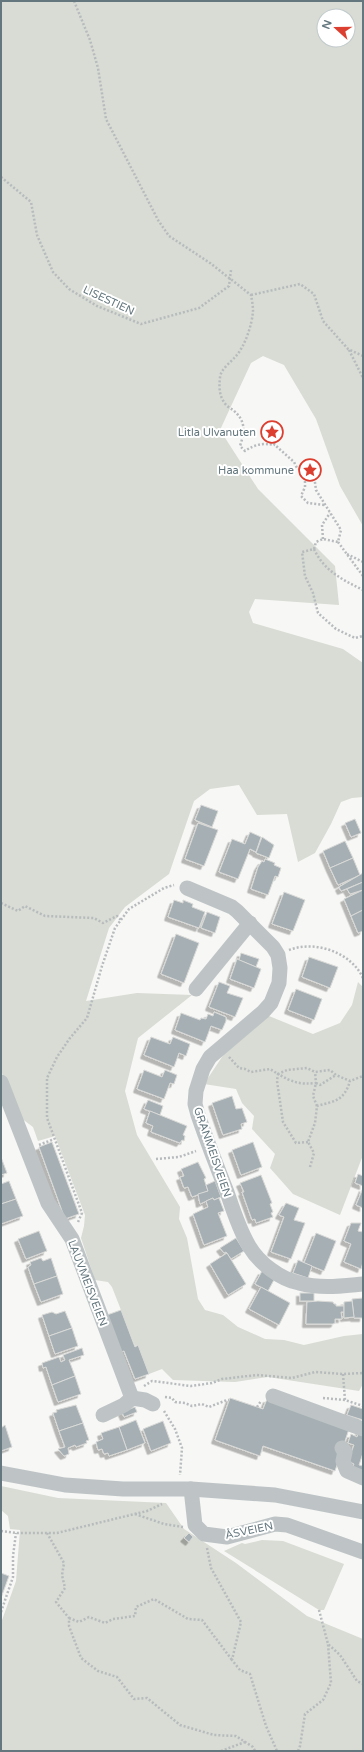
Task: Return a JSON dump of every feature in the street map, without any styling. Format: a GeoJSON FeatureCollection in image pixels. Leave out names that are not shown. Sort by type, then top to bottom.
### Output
{"type":"FeatureCollection","features":[{"type":"Feature","properties":{"kind":"street"},"geometry":{"type":"LineString","coordinates":[[187,888],[232,907],[250,923],[273,947],[278,955]]}},
{"type":"Feature","properties":{"kind":"street"},"geometry":{"type":"LineString","coordinates":[[196,989],[250,923]]}},
{"type":"Feature","properties":{"kind":"street","name":"GRANMEISVEIEN"},"geometry":{"type":"LineString","coordinates":[[278,955],[279,983],[271,1003],[263,1012],[210,1057],[203,1069],[196,1091],[195,1104],[240,1226],[250,1246],[259,1258],[282,1276],[298,1283],[326,1287],[363,1284]]}},
{"type":"Feature","properties":{"kind":"street","name":"LAUVMEISVEIEN"},"geometry":{"type":"LineString","coordinates":[[1,1082],[48,1203],[72,1240],[132,1398]]}},
{"type":"Feature","properties":{"kind":"street"},"geometry":{"type":"LineString","coordinates":[[273,1396],[363,1429]]}},
{"type":"Feature","properties":{"kind":"street"},"geometry":{"type":"LineString","coordinates":[[103,1415],[124,1405],[132,1398],[145,1400],[153,1404]]}},
{"type":"Feature","properties":{"kind":"street"},"geometry":{"type":"LineString","coordinates":[[342,1448],[345,1452],[343,1460],[347,1471],[363,1478]]}},
{"type":"Feature","properties":{"kind":"street"},"geometry":{"type":"LineString","coordinates":[[1,1473],[65,1485],[123,1489],[185,1484],[276,1496],[363,1512]]}},
{"type":"Feature","properties":{"kind":"street"},"geometry":{"type":"LineString","coordinates":[[185,1484],[200,1529]]}},
{"type":"Feature","properties":{"kind":"street","name":"ÅSVEIEN"},"geometry":{"type":"LineString","coordinates":[[200,1529],[227,1537],[275,1524],[287,1525],[363,1552]]}},
{"type":"Feature","properties":{"kind":"path"},"geometry":{"type":"LineString","coordinates":[[74,1],[90,40],[98,68],[106,119],[158,220],[169,236],[210,263],[251,295],[253,310],[250,324],[244,342],[237,356],[228,364],[220,376],[220,394],[224,403],[240,417],[244,426],[244,433],[240,446],[246,451],[252,446],[264,443],[275,445]]}},
{"type":"Feature","properties":{"kind":"path","name":"LISESTIEN"},"geometry":{"type":"LineString","coordinates":[[1,177],[31,202],[37,235],[54,272],[69,289],[110,312],[140,324],[199,308],[229,286],[231,270]]}},
{"type":"Feature","properties":{"kind":"path"},"geometry":{"type":"LineString","coordinates":[[251,295],[300,284],[314,294],[323,321],[348,349],[363,378]]}},
{"type":"Feature","properties":{"kind":"path"},"geometry":{"type":"LineString","coordinates":[[348,349],[363,356]]}},
{"type":"Feature","properties":{"kind":"path"},"geometry":{"type":"LineString","coordinates":[[266,425],[270,438],[275,445],[294,462],[297,468],[305,473],[314,474],[316,490],[341,530],[338,542]]}},
{"type":"Feature","properties":{"kind":"path"},"geometry":{"type":"LineString","coordinates":[[305,473],[305,487],[301,496],[308,503],[325,505]]}},
{"type":"Feature","properties":{"kind":"path"},"geometry":{"type":"LineString","coordinates":[[323,539],[322,525],[330,513]]}},
{"type":"Feature","properties":{"kind":"path"},"geometry":{"type":"LineString","coordinates":[[363,576],[338,542],[323,539],[316,542],[314,549],[319,560],[335,575],[363,590]]}},
{"type":"Feature","properties":{"kind":"path"},"geometry":{"type":"LineString","coordinates":[[314,549],[302,552],[305,576],[313,593],[318,613],[336,630],[355,638],[363,636]]}},
{"type":"Feature","properties":{"kind":"path"},"geometry":{"type":"LineString","coordinates":[[345,553],[363,562]]}},
{"type":"Feature","properties":{"kind":"path"},"geometry":{"type":"LineString","coordinates":[[72,1240],[82,1213],[54,1139],[48,1118],[46,1078],[57,1056],[87,1018],[115,928],[129,909],[164,888],[173,885],[187,888]]}},
{"type":"Feature","properties":{"kind":"path"},"geometry":{"type":"LineString","coordinates":[[1,903],[18,911],[25,906],[45,916],[94,918],[103,923],[117,916],[121,920]]}},
{"type":"Feature","properties":{"kind":"path"},"geometry":{"type":"LineString","coordinates":[[278,955],[298,947],[310,945],[350,959],[363,978]]}},
{"type":"Feature","properties":{"kind":"path"},"geometry":{"type":"LineString","coordinates":[[221,1048],[239,1068],[251,1072],[270,1069],[289,1080],[303,1084],[316,1083],[320,1085],[336,1075]]}},
{"type":"Feature","properties":{"kind":"path"},"geometry":{"type":"LineString","coordinates":[[278,1074],[287,1070],[308,1068],[314,1072],[330,1070],[336,1075],[350,1081],[363,1076]]}},
{"type":"Feature","properties":{"kind":"path"},"geometry":{"type":"LineString","coordinates":[[310,1167],[314,1153],[308,1142],[315,1123],[317,1106],[313,1096],[316,1083],[314,1072]]}},
{"type":"Feature","properties":{"kind":"path"},"geometry":{"type":"LineString","coordinates":[[278,1074],[277,1081],[283,1122],[296,1143],[308,1142]]}},
{"type":"Feature","properties":{"kind":"path"},"geometry":{"type":"LineString","coordinates":[[317,1106],[338,1100],[347,1092],[350,1081]]}},
{"type":"Feature","properties":{"kind":"path"},"geometry":{"type":"LineString","coordinates":[[39,1145],[54,1139]]}},
{"type":"Feature","properties":{"kind":"path"},"geometry":{"type":"LineString","coordinates":[[156,1159],[178,1157],[209,1145]]}},
{"type":"Feature","properties":{"kind":"path"},"geometry":{"type":"LineString","coordinates":[[149,1389],[144,1386],[152,1380],[191,1386],[212,1383],[222,1379],[257,1375],[292,1378],[315,1372],[343,1374],[363,1373]]}},
{"type":"Feature","properties":{"kind":"path"},"geometry":{"type":"LineString","coordinates":[[343,1374],[345,1400]]}},
{"type":"Feature","properties":{"kind":"path"},"geometry":{"type":"LineString","coordinates":[[185,1484],[182,1448],[166,1412],[153,1404],[159,1396],[172,1398],[175,1402],[185,1403],[192,1406],[202,1404],[209,1407],[229,1400]]}},
{"type":"Feature","properties":{"kind":"path"},"geometry":{"type":"LineString","coordinates":[[1,1531],[16,1533],[57,1533],[147,1511],[165,1503]]}},
{"type":"Feature","properties":{"kind":"path"},"geometry":{"type":"LineString","coordinates":[[135,1514],[164,1524],[200,1529],[211,1568],[241,1622],[232,1660]]}},
{"type":"Feature","properties":{"kind":"path"},"geometry":{"type":"LineString","coordinates":[[1,1612],[13,1577],[12,1556],[16,1533]]}},
{"type":"Feature","properties":{"kind":"path"},"geometry":{"type":"LineString","coordinates":[[47,1533],[64,1563],[62,1575],[66,1588],[56,1602],[69,1618],[79,1622],[89,1618],[105,1623],[113,1619],[135,1616],[136,1607],[154,1599],[188,1619],[202,1620],[240,1670],[250,1674],[266,1726],[277,1751]]}},
{"type":"Feature","properties":{"kind":"path"},"geometry":{"type":"LineString","coordinates":[[298,1751],[305,1714],[323,1700],[331,1683],[328,1644],[319,1610]]}},
{"type":"Feature","properties":{"kind":"path"},"geometry":{"type":"LineString","coordinates":[[69,1618],[69,1626],[81,1658],[98,1671],[117,1677],[134,1699],[147,1698],[180,1725],[214,1735],[236,1736],[253,1747],[255,1751]]}},
{"type":"Feature","properties":{"kind":"path"},"geometry":{"type":"LineString","coordinates":[[328,1644],[340,1655],[357,1681],[363,1684]]}},
{"type":"Feature","properties":{"kind":"path"},"geometry":{"type":"LineString","coordinates":[[222,1751],[245,1742]]}},
{"type":"Feature","properties":{"kind":"shaded area"},"geometry":{"type":"Polygon","coordinates":[[[1,1],[363,1],[363,526],[340,486],[316,419],[284,365],[263,356],[251,363],[220,430],[258,489],[335,566],[339,605],[255,599],[249,612],[253,623],[343,649],[363,663],[363,797],[352,798],[341,802],[315,853],[298,862],[287,814],[257,815],[239,785],[210,789],[194,801],[169,874],[125,907],[109,928],[86,1001],[137,993],[192,995],[138,1038],[125,1091],[137,1135],[180,1207],[179,1219],[187,1238],[198,1299],[205,1310],[223,1315],[238,1327],[265,1339],[284,1340],[304,1345],[344,1336],[363,1334],[363,1384],[359,1391],[268,1377],[235,1382],[173,1380],[162,1369],[149,1374],[138,1345],[135,1346],[112,1287],[108,1282],[95,1280],[81,1238],[85,1215],[55,1136],[38,1141],[33,1127],[21,1118],[1,1071],[1,1]]]}},
{"type":"Feature","properties":{"kind":"shaded area"},"geometry":{"type":"Polygon","coordinates":[[[358,982],[363,987],[363,1155],[340,1215],[293,1194],[270,1168],[275,1154],[252,1129],[254,1116],[242,1103],[236,1089],[204,1084],[224,1054],[269,1016],[313,1034],[340,1023],[352,1005],[358,982]]]}},
{"type":"Feature","properties":{"kind":"shaded area"},"geometry":{"type":"Polygon","coordinates":[[[1,1486],[58,1498],[166,1503],[184,1529],[236,1563],[307,1616],[363,1639],[363,1751],[1,1751],[1,1623],[16,1581],[20,1530],[10,1529],[8,1516],[1,1510],[1,1486]]]}},
{"type":"Feature","properties":{"kind":"shaded area"},"geometry":{"type":"Polygon","coordinates":[[[262,1540],[283,1541],[344,1564],[324,1610],[319,1610],[224,1551],[242,1543],[245,1544],[262,1540]]]}},
{"type":"Feature","properties":{"kind":"building"},"geometry":{"type":"Polygon","coordinates":[[[201,805],[218,811],[212,827],[195,820],[201,805]]]}},
{"type":"Feature","properties":{"kind":"building"},"geometry":{"type":"Polygon","coordinates":[[[355,819],[361,833],[351,837],[345,823],[355,819]]]}},
{"type":"Feature","properties":{"kind":"building"},"geometry":{"type":"Polygon","coordinates":[[[198,823],[218,830],[204,866],[185,859],[198,823]]]}},
{"type":"Feature","properties":{"kind":"building"},"geometry":{"type":"Polygon","coordinates":[[[250,832],[261,837],[256,852],[250,849],[238,879],[219,872],[232,839],[245,844],[250,832]]]}},
{"type":"Feature","properties":{"kind":"building"},"geometry":{"type":"Polygon","coordinates":[[[262,837],[274,845],[269,858],[256,853],[262,837]]]}},
{"type":"Feature","properties":{"kind":"building"},"geometry":{"type":"Polygon","coordinates":[[[345,841],[353,858],[330,868],[323,851],[345,841]]]}},
{"type":"Feature","properties":{"kind":"building"},"geometry":{"type":"Polygon","coordinates":[[[353,858],[360,875],[338,885],[330,868],[353,858]]]}},
{"type":"Feature","properties":{"kind":"building"},"geometry":{"type":"Polygon","coordinates":[[[265,859],[275,863],[274,865],[281,868],[278,877],[275,876],[268,895],[251,889],[258,867],[262,861],[264,862],[265,859]]]}},
{"type":"Feature","properties":{"kind":"building"},"geometry":{"type":"Polygon","coordinates":[[[363,873],[363,882],[341,891],[339,887],[363,873]]]}},
{"type":"Feature","properties":{"kind":"building"},"geometry":{"type":"Polygon","coordinates":[[[363,882],[363,890],[350,894],[347,889],[363,882]]]}},
{"type":"Feature","properties":{"kind":"building"},"geometry":{"type":"Polygon","coordinates":[[[363,890],[363,910],[351,916],[344,899],[363,890]]]}},
{"type":"Feature","properties":{"kind":"building"},"geometry":{"type":"Polygon","coordinates":[[[284,892],[305,900],[293,931],[272,924],[284,892]]]}},
{"type":"Feature","properties":{"kind":"building"},"geometry":{"type":"Polygon","coordinates":[[[174,900],[183,903],[183,900],[193,904],[192,907],[205,912],[199,928],[168,917],[174,900]]]}},
{"type":"Feature","properties":{"kind":"building"},"geometry":{"type":"Polygon","coordinates":[[[363,910],[363,931],[358,933],[351,916],[363,910]]]}},
{"type":"Feature","properties":{"kind":"building"},"geometry":{"type":"Polygon","coordinates":[[[207,912],[220,917],[215,933],[201,928],[207,912]]]}},
{"type":"Feature","properties":{"kind":"building"},"geometry":{"type":"Polygon","coordinates":[[[176,934],[199,943],[184,983],[161,974],[176,934]]]}},
{"type":"Feature","properties":{"kind":"building"},"geometry":{"type":"Polygon","coordinates":[[[241,953],[259,959],[256,967],[239,960],[241,953]]]}},
{"type":"Feature","properties":{"kind":"building"},"geometry":{"type":"Polygon","coordinates":[[[309,957],[338,967],[330,988],[302,977],[309,957]]]}},
{"type":"Feature","properties":{"kind":"building"},"geometry":{"type":"Polygon","coordinates":[[[237,959],[261,969],[254,988],[230,979],[237,959]]]}},
{"type":"Feature","properties":{"kind":"building"},"geometry":{"type":"Polygon","coordinates":[[[219,982],[230,986],[227,993],[243,998],[235,1017],[209,1007],[219,982]]]}},
{"type":"Feature","properties":{"kind":"building"},"geometry":{"type":"Polygon","coordinates":[[[296,989],[322,999],[314,1020],[288,1010],[296,989]]]}},
{"type":"Feature","properties":{"kind":"building"},"geometry":{"type":"Polygon","coordinates":[[[214,1012],[226,1017],[226,1021],[222,1030],[211,1026],[205,1042],[175,1030],[181,1013],[200,1020],[201,1018],[206,1019],[208,1014],[213,1016],[214,1012]]]}},
{"type":"Feature","properties":{"kind":"building"},"geometry":{"type":"Polygon","coordinates":[[[151,1037],[170,1044],[173,1037],[190,1044],[186,1056],[179,1053],[174,1067],[144,1055],[151,1037]]]}},
{"type":"Feature","properties":{"kind":"building"},"geometry":{"type":"Polygon","coordinates":[[[144,1070],[162,1077],[165,1070],[177,1075],[174,1084],[170,1083],[164,1099],[137,1089],[144,1070]]]}},
{"type":"Feature","properties":{"kind":"building"},"geometry":{"type":"Polygon","coordinates":[[[232,1096],[236,1109],[242,1108],[247,1122],[241,1124],[242,1129],[223,1135],[212,1103],[232,1096]]]}},
{"type":"Feature","properties":{"kind":"building"},"geometry":{"type":"Polygon","coordinates":[[[148,1100],[163,1106],[160,1115],[144,1109],[148,1100]]]}},
{"type":"Feature","properties":{"kind":"building"},"geometry":{"type":"Polygon","coordinates":[[[150,1111],[187,1126],[183,1135],[185,1136],[184,1141],[182,1140],[180,1143],[151,1132],[153,1126],[146,1123],[150,1111]]]}},
{"type":"Feature","properties":{"kind":"building"},"geometry":{"type":"Polygon","coordinates":[[[52,1142],[79,1214],[65,1219],[39,1147],[52,1142]]]}},
{"type":"Feature","properties":{"kind":"building"},"geometry":{"type":"Polygon","coordinates":[[[253,1142],[262,1167],[241,1175],[232,1150],[253,1142]]]}},
{"type":"Feature","properties":{"kind":"building"},"geometry":{"type":"Polygon","coordinates":[[[1,1157],[7,1173],[1,1175],[1,1157]]]}},
{"type":"Feature","properties":{"kind":"building"},"geometry":{"type":"Polygon","coordinates":[[[198,1162],[206,1178],[204,1179],[208,1191],[192,1197],[188,1187],[184,1188],[180,1177],[184,1176],[181,1169],[198,1162]]]}},
{"type":"Feature","properties":{"kind":"building"},"geometry":{"type":"Polygon","coordinates":[[[358,1174],[363,1176],[363,1186],[355,1183],[358,1174]]]}},
{"type":"Feature","properties":{"kind":"building"},"geometry":{"type":"Polygon","coordinates":[[[261,1175],[272,1203],[270,1204],[273,1217],[256,1223],[255,1219],[252,1220],[240,1183],[261,1175]]]}},
{"type":"Feature","properties":{"kind":"building"},"geometry":{"type":"Polygon","coordinates":[[[9,1181],[16,1199],[1,1204],[1,1184],[9,1181]]]}},
{"type":"Feature","properties":{"kind":"building"},"geometry":{"type":"Polygon","coordinates":[[[215,1181],[221,1197],[214,1200],[213,1198],[200,1204],[198,1194],[208,1191],[206,1185],[215,1181]]]}},
{"type":"Feature","properties":{"kind":"building"},"geometry":{"type":"Polygon","coordinates":[[[363,1188],[363,1208],[356,1205],[363,1188]]]}},
{"type":"Feature","properties":{"kind":"building"},"geometry":{"type":"Polygon","coordinates":[[[213,1198],[214,1200],[219,1198],[224,1211],[218,1213],[227,1236],[204,1245],[193,1214],[208,1207],[206,1201],[213,1198]]]}},
{"type":"Feature","properties":{"kind":"building"},"geometry":{"type":"Polygon","coordinates":[[[16,1199],[23,1216],[1,1224],[1,1204],[16,1199]]]}},
{"type":"Feature","properties":{"kind":"building"},"geometry":{"type":"Polygon","coordinates":[[[286,1203],[299,1208],[294,1220],[305,1223],[291,1259],[271,1252],[284,1217],[279,1215],[286,1203]]]}},
{"type":"Feature","properties":{"kind":"building"},"geometry":{"type":"Polygon","coordinates":[[[351,1223],[361,1223],[358,1231],[363,1232],[363,1262],[361,1269],[344,1262],[351,1244],[344,1241],[351,1223]]]}},
{"type":"Feature","properties":{"kind":"building"},"geometry":{"type":"Polygon","coordinates":[[[39,1231],[47,1251],[26,1259],[18,1239],[39,1231]]]}},
{"type":"Feature","properties":{"kind":"building"},"geometry":{"type":"Polygon","coordinates":[[[316,1233],[336,1241],[324,1271],[304,1263],[316,1233]]]}},
{"type":"Feature","properties":{"kind":"building"},"geometry":{"type":"Polygon","coordinates":[[[236,1238],[244,1251],[231,1259],[226,1252],[224,1253],[220,1248],[236,1238]]]}},
{"type":"Feature","properties":{"kind":"building"},"geometry":{"type":"Polygon","coordinates":[[[227,1253],[246,1284],[228,1295],[210,1264],[227,1253]]]}},
{"type":"Feature","properties":{"kind":"building"},"geometry":{"type":"Polygon","coordinates":[[[41,1258],[43,1261],[51,1258],[57,1276],[34,1284],[28,1267],[31,1265],[30,1262],[41,1258]]]}},
{"type":"Feature","properties":{"kind":"building"},"geometry":{"type":"Polygon","coordinates":[[[298,1260],[312,1266],[308,1278],[293,1273],[298,1260]]]}},
{"type":"Feature","properties":{"kind":"building"},"geometry":{"type":"Polygon","coordinates":[[[262,1271],[275,1278],[268,1291],[255,1284],[262,1271]]]}},
{"type":"Feature","properties":{"kind":"building"},"geometry":{"type":"Polygon","coordinates":[[[57,1276],[63,1294],[41,1302],[34,1284],[57,1276]]]}},
{"type":"Feature","properties":{"kind":"building"},"geometry":{"type":"Polygon","coordinates":[[[261,1287],[290,1303],[279,1325],[249,1309],[261,1287]]]}},
{"type":"Feature","properties":{"kind":"building"},"geometry":{"type":"Polygon","coordinates":[[[300,1293],[314,1293],[314,1301],[300,1301],[300,1293]]]}},
{"type":"Feature","properties":{"kind":"building"},"geometry":{"type":"Polygon","coordinates":[[[363,1298],[363,1318],[354,1318],[352,1299],[363,1298]]]}},
{"type":"Feature","properties":{"kind":"building"},"geometry":{"type":"Polygon","coordinates":[[[352,1301],[354,1317],[344,1318],[344,1302],[352,1301]]]}},
{"type":"Feature","properties":{"kind":"building"},"geometry":{"type":"Polygon","coordinates":[[[307,1302],[333,1302],[336,1306],[344,1306],[344,1312],[341,1312],[342,1319],[335,1319],[335,1323],[333,1324],[306,1324],[307,1302]]]}},
{"type":"Feature","properties":{"kind":"building"},"geometry":{"type":"Polygon","coordinates":[[[121,1310],[135,1347],[138,1345],[149,1374],[135,1379],[124,1351],[121,1352],[107,1315],[121,1310]]]}},
{"type":"Feature","properties":{"kind":"building"},"geometry":{"type":"Polygon","coordinates":[[[65,1311],[72,1328],[49,1336],[42,1315],[52,1312],[56,1314],[65,1311]]]}},
{"type":"Feature","properties":{"kind":"building"},"geometry":{"type":"Polygon","coordinates":[[[72,1328],[78,1346],[55,1354],[49,1336],[72,1328]]]}},
{"type":"Feature","properties":{"kind":"building"},"geometry":{"type":"Polygon","coordinates":[[[82,1348],[84,1355],[69,1360],[75,1376],[52,1385],[46,1367],[43,1368],[42,1363],[59,1357],[61,1362],[65,1360],[63,1355],[82,1348]]]}},
{"type":"Feature","properties":{"kind":"building"},"geometry":{"type":"Polygon","coordinates":[[[75,1376],[81,1394],[58,1402],[52,1385],[75,1376]]]}},
{"type":"Feature","properties":{"kind":"building"},"geometry":{"type":"Polygon","coordinates":[[[230,1398],[263,1409],[267,1399],[349,1429],[335,1471],[263,1446],[260,1456],[215,1440],[230,1398]]]}},
{"type":"Feature","properties":{"kind":"building"},"geometry":{"type":"Polygon","coordinates":[[[76,1405],[83,1423],[59,1431],[53,1413],[57,1412],[56,1410],[76,1405]]]}},
{"type":"Feature","properties":{"kind":"building"},"geometry":{"type":"Polygon","coordinates":[[[351,1405],[363,1409],[363,1420],[347,1415],[351,1405]]]}},
{"type":"Feature","properties":{"kind":"building"},"geometry":{"type":"Polygon","coordinates":[[[135,1407],[137,1412],[124,1417],[122,1412],[135,1407]]]}},
{"type":"Feature","properties":{"kind":"building"},"geometry":{"type":"Polygon","coordinates":[[[136,1420],[145,1443],[127,1450],[119,1427],[136,1420]]]}},
{"type":"Feature","properties":{"kind":"building"},"geometry":{"type":"Polygon","coordinates":[[[163,1421],[171,1443],[151,1451],[143,1429],[163,1421]]]}},
{"type":"Feature","properties":{"kind":"building"},"geometry":{"type":"Polygon","coordinates":[[[83,1423],[89,1440],[86,1441],[87,1443],[68,1448],[69,1454],[64,1456],[58,1449],[65,1447],[59,1431],[83,1423]]]}},
{"type":"Feature","properties":{"kind":"building"},"geometry":{"type":"Polygon","coordinates":[[[5,1425],[12,1447],[1,1451],[1,1428],[5,1425]]]}},
{"type":"Feature","properties":{"kind":"building"},"geometry":{"type":"Polygon","coordinates":[[[119,1427],[127,1450],[109,1456],[108,1453],[104,1454],[102,1449],[98,1450],[96,1442],[103,1439],[101,1433],[119,1427]]]}},
{"type":"Feature","properties":{"kind":"building"},"geometry":{"type":"Polygon","coordinates":[[[359,1431],[363,1433],[363,1453],[359,1465],[363,1466],[363,1472],[352,1469],[354,1464],[348,1461],[354,1445],[348,1443],[351,1434],[357,1437],[359,1431]]]}},
{"type":"Feature","properties":{"kind":"building"},"geometry":{"type":"Polygon","coordinates":[[[189,1533],[193,1537],[189,1542],[184,1538],[189,1533]]]}},
{"type":"Feature","properties":{"kind":"building"},"geometry":{"type":"Polygon","coordinates":[[[1,1573],[9,1576],[1,1598],[1,1573]]]}},
{"type":"Feature","properties":{"kind":"place","name":"Litla Ulvanuten"},"geometry":{"type":"Point","coordinates":[272,432]}},
{"type":"Feature","properties":{"kind":"place","name":"Haa kommune"},"geometry":{"type":"Point","coordinates":[310,470]}}]}
